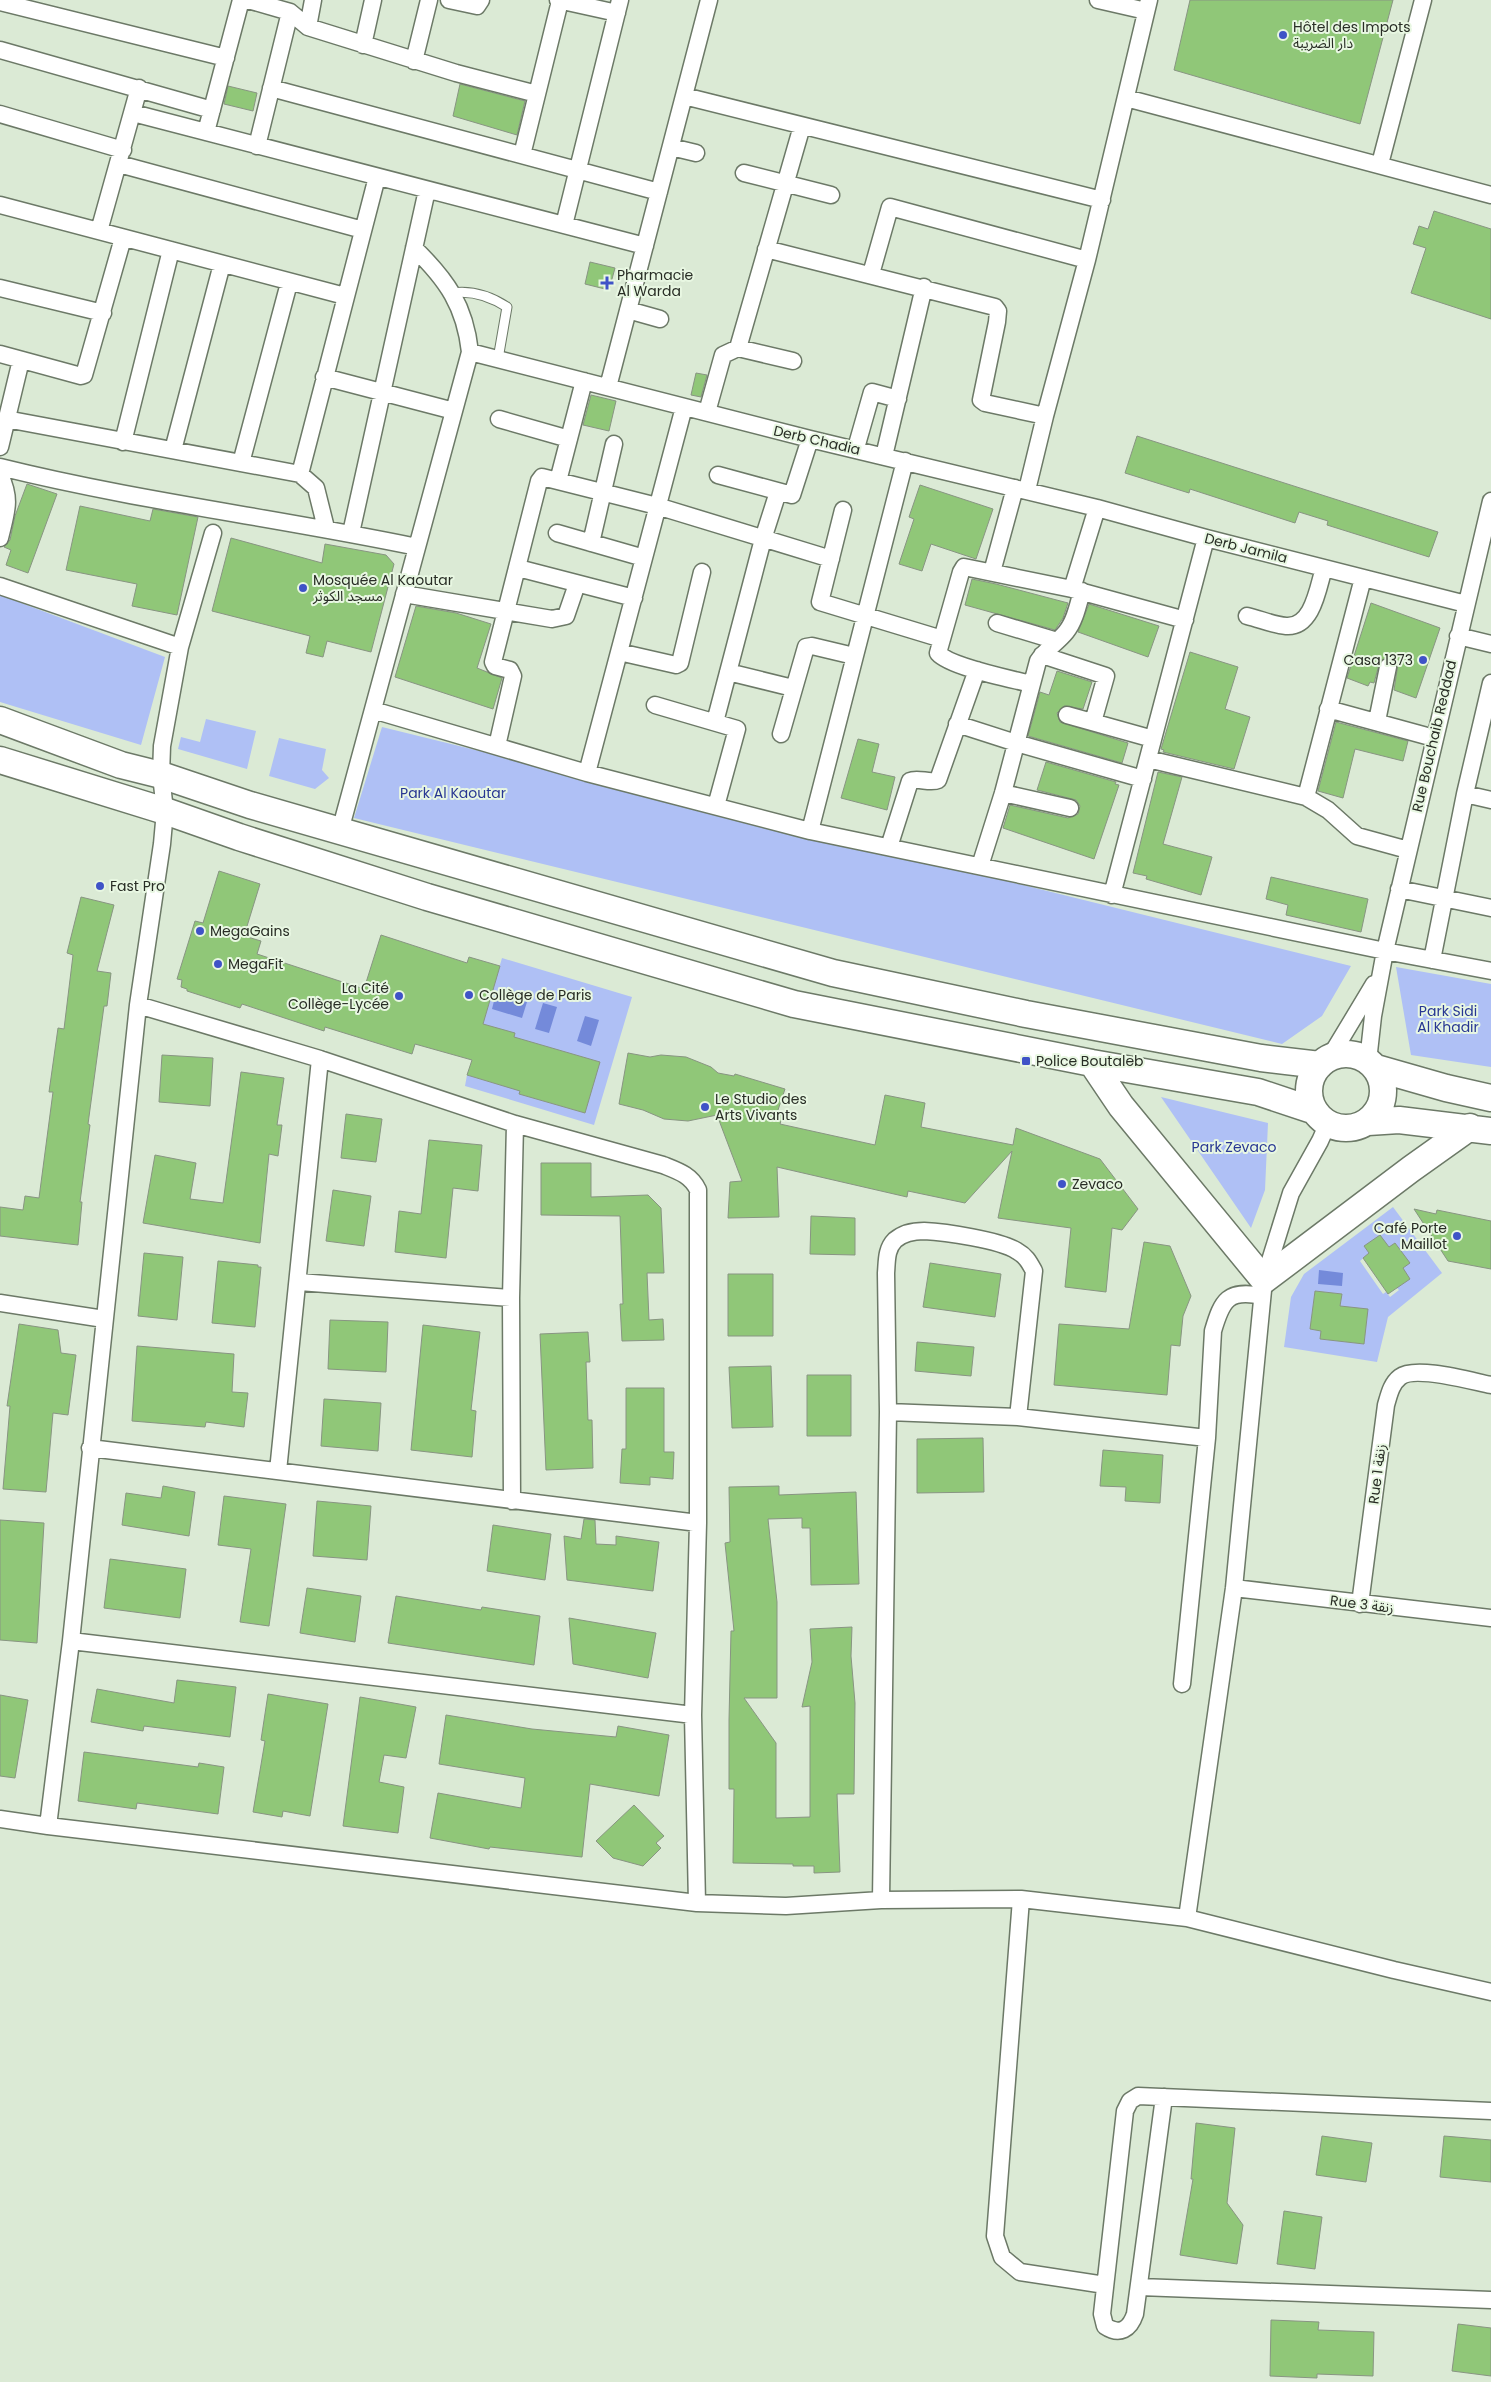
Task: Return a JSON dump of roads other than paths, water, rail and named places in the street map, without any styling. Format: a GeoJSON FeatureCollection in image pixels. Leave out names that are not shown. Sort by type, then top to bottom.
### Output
{"type":"FeatureCollection","features":[{"type":"Feature","properties":{"kind":"main road"},"geometry":{"type":"LineString","coordinates":[[0,720],[121,765],[161,775],[250,805],[833,973],[1026,1014],[1261,1058],[1325,1061],[1350,1054],[1372,1064],[1446,1088],[1491,1098]]}},
{"type":"Feature","properties":{"kind":"main road"},"geometry":{"type":"LineString","coordinates":[[0,760],[165,811],[239,838],[427,897],[794,1004],[1092,1063],[1258,1092],[1348,1128],[1368,1122],[1399,1120],[1480,1129]]}},
{"type":"Feature","properties":{"kind":"main road"},"geometry":{"type":"LineString","coordinates":[[1321,1117],[1310,1098],[1310,1083],[1325,1061]]}},
{"type":"Feature","properties":{"kind":"main road"},"geometry":{"type":"LineString","coordinates":[[1092,1063],[1121,1106],[1263,1288],[1411,1169],[1480,1129]]}},
{"type":"Feature","properties":{"kind":"main road"},"geometry":{"type":"LineString","coordinates":[[1368,1122],[1376,1114],[1382,1103],[1384,1091],[1382,1079],[1372,1064]]}},
{"type":"Feature","properties":{"kind":"street"},"geometry":{"type":"LineString","coordinates":[[206,132],[240,0]]}},
{"type":"Feature","properties":{"kind":"street"},"geometry":{"type":"LineString","coordinates":[[248,0],[290,12],[308,27],[363,45],[414,61],[537,94]]}},
{"type":"Feature","properties":{"kind":"street"},"geometry":{"type":"LineString","coordinates":[[308,27],[314,0]]}},
{"type":"Feature","properties":{"kind":"street"},"geometry":{"type":"LineString","coordinates":[[363,45],[373,0]]}},
{"type":"Feature","properties":{"kind":"street"},"geometry":{"type":"LineString","coordinates":[[414,61],[429,0]]}},
{"type":"Feature","properties":{"kind":"street"},"geometry":{"type":"LineString","coordinates":[[449,0],[477,6],[480,0]]}},
{"type":"Feature","properties":{"kind":"street"},"geometry":{"type":"LineString","coordinates":[[522,155],[559,0],[619,7],[564,225]]}},
{"type":"Feature","properties":{"kind":"street"},"geometry":{"type":"LineString","coordinates":[[608,387],[709,0]]}},
{"type":"Feature","properties":{"kind":"street"},"geometry":{"type":"LineString","coordinates":[[992,572],[1045,416],[1087,260],[1148,6],[1098,0]]}},
{"type":"Feature","properties":{"kind":"street"},"geometry":{"type":"LineString","coordinates":[[1380,164],[1423,0]]}},
{"type":"Feature","properties":{"kind":"street"},"geometry":{"type":"LineString","coordinates":[[0,2],[226,58]]}},
{"type":"Feature","properties":{"kind":"street"},"geometry":{"type":"LineString","coordinates":[[257,146],[290,12]]}},
{"type":"Feature","properties":{"kind":"street"},"geometry":{"type":"LineString","coordinates":[[0,50],[212,110]]}},
{"type":"Feature","properties":{"kind":"street"},"geometry":{"type":"LineString","coordinates":[[99,231],[139,88]]}},
{"type":"Feature","properties":{"kind":"street"},"geometry":{"type":"LineString","coordinates":[[271,88],[659,192]]}},
{"type":"Feature","properties":{"kind":"street"},"geometry":{"type":"LineString","coordinates":[[684,96],[1102,200]]}},
{"type":"Feature","properties":{"kind":"street"},"geometry":{"type":"LineString","coordinates":[[1126,98],[1491,195]]}},
{"type":"Feature","properties":{"kind":"street"},"geometry":{"type":"LineString","coordinates":[[133,113],[645,246]]}},
{"type":"Feature","properties":{"kind":"street"},"geometry":{"type":"LineString","coordinates":[[0,114],[121,157],[363,230]]}},
{"type":"Feature","properties":{"kind":"street"},"geometry":{"type":"LineString","coordinates":[[738,348],[802,126]]}},
{"type":"Feature","properties":{"kind":"street"},"geometry":{"type":"LineString","coordinates":[[671,147],[696,153]]}},
{"type":"Feature","properties":{"kind":"street"},"geometry":{"type":"LineString","coordinates":[[744,173],[831,195]]}},
{"type":"Feature","properties":{"kind":"street"},"geometry":{"type":"LineString","coordinates":[[300,474],[345,296],[378,177]]}},
{"type":"Feature","properties":{"kind":"street"},"geometry":{"type":"LineString","coordinates":[[351,533],[427,190]]}},
{"type":"Feature","properties":{"kind":"street"},"geometry":{"type":"LineString","coordinates":[[0,205],[289,283],[345,296]]}},
{"type":"Feature","properties":{"kind":"street"},"geometry":{"type":"LineString","coordinates":[[870,274],[890,207],[1087,260]]}},
{"type":"Feature","properties":{"kind":"street"},"geometry":{"type":"LineString","coordinates":[[0,354],[82,376],[103,313],[123,238]]}},
{"type":"Feature","properties":{"kind":"street"},"geometry":{"type":"LineString","coordinates":[[340,831],[470,352],[467,329],[452,293],[439,272],[414,248]]}},
{"type":"Feature","properties":{"kind":"street"},"geometry":{"type":"LineString","coordinates":[[766,249],[924,287],[995,307],[998,311],[997,322],[980,400],[985,403],[1045,416]]}},
{"type":"Feature","properties":{"kind":"street"},"geometry":{"type":"LineString","coordinates":[[123,442],[171,250]]}},
{"type":"Feature","properties":{"kind":"street"},"geometry":{"type":"LineString","coordinates":[[174,450],[222,264]]}},
{"type":"Feature","properties":{"kind":"street"},"geometry":{"type":"LineString","coordinates":[[241,463],[289,283]]}},
{"type":"Feature","properties":{"kind":"street"},"geometry":{"type":"LineString","coordinates":[[884,456],[924,287]]}},
{"type":"Feature","properties":{"kind":"street"},"geometry":{"type":"LineString","coordinates":[[0,288],[103,313]]}},
{"type":"Feature","properties":{"kind":"street"},"geometry":{"type":"LineString","coordinates":[[628,310],[660,319]]}},
{"type":"Feature","properties":{"kind":"street"},"geometry":{"type":"LineString","coordinates":[[707,412],[723,355],[730,350],[738,348],[793,361]]}},
{"type":"Feature","properties":{"kind":"street","name":"Derb Chadia"},"geometry":{"type":"LineString","coordinates":[[470,352],[810,439],[856,448],[1021,489]]}},
{"type":"Feature","properties":{"kind":"street"},"geometry":{"type":"LineString","coordinates":[[0,447],[21,360]]}},
{"type":"Feature","properties":{"kind":"street"},"geometry":{"type":"LineString","coordinates":[[324,377],[454,411]]}},
{"type":"Feature","properties":{"kind":"street"},"geometry":{"type":"LineString","coordinates":[[558,482],[584,381]]}},
{"type":"Feature","properties":{"kind":"street"},"geometry":{"type":"LineString","coordinates":[[856,448],[872,392],[898,399]]}},
{"type":"Feature","properties":{"kind":"street"},"geometry":{"type":"LineString","coordinates":[[587,773],[684,407]]}},
{"type":"Feature","properties":{"kind":"street"},"geometry":{"type":"LineString","coordinates":[[6,419],[300,474],[316,488],[326,528]]}},
{"type":"Feature","properties":{"kind":"street"},"geometry":{"type":"LineString","coordinates":[[499,419],[569,439]]}},
{"type":"Feature","properties":{"kind":"street"},"geometry":{"type":"LineString","coordinates":[[718,475],[778,492],[794,494],[810,439]]}},
{"type":"Feature","properties":{"kind":"street"},"geometry":{"type":"LineString","coordinates":[[591,543],[614,444]]}},
{"type":"Feature","properties":{"kind":"street"},"geometry":{"type":"LineString","coordinates":[[810,831],[905,461]]}},
{"type":"Feature","properties":{"kind":"street"},"geometry":{"type":"LineString","coordinates":[[0,467],[103,490],[326,528],[417,547]]}},
{"type":"Feature","properties":{"kind":"street"},"geometry":{"type":"LineString","coordinates":[[0,475],[7,490],[3,507],[0,538]]}},
{"type":"Feature","properties":{"kind":"street"},"geometry":{"type":"LineString","coordinates":[[497,746],[514,676],[510,670],[493,664],[540,478],[657,506],[831,559]]}},
{"type":"Feature","properties":{"kind":"street","name":"Derb Jamila"},"geometry":{"type":"LineString","coordinates":[[1021,489],[1466,604]]}},
{"type":"Feature","properties":{"kind":"street"},"geometry":{"type":"LineString","coordinates":[[715,722],[763,539],[778,492]]}},
{"type":"Feature","properties":{"kind":"street"},"geometry":{"type":"LineString","coordinates":[[980,866],[1003,793],[1038,661],[1067,631],[1074,619],[1077,590],[1097,508]]}},
{"type":"Feature","properties":{"kind":"street"},"geometry":{"type":"LineString","coordinates":[[844,510],[820,602],[942,638]]}},
{"type":"Feature","properties":{"kind":"street","name":"Rue Bouchaib Reddad"},"geometry":{"type":"LineString","coordinates":[[1372,1064],[1372,1016],[1385,951],[1458,636],[1490,511]]}},
{"type":"Feature","properties":{"kind":"street"},"geometry":{"type":"LineString","coordinates":[[48,1826],[71,1641],[138,1005],[162,844],[165,811],[161,775],[162,746],[180,648],[213,533]]}},
{"type":"Feature","properties":{"kind":"street"},"geometry":{"type":"LineString","coordinates":[[557,533],[644,558]]}},
{"type":"Feature","properties":{"kind":"street"},"geometry":{"type":"LineString","coordinates":[[1112,895],[1206,538]]}},
{"type":"Feature","properties":{"kind":"street"},"geometry":{"type":"LineString","coordinates":[[518,568],[634,598]]}},
{"type":"Feature","properties":{"kind":"street"},"geometry":{"type":"LineString","coordinates":[[1032,684],[977,670],[941,656],[938,653],[963,568],[992,572],[1077,590],[1185,620]]}},
{"type":"Feature","properties":{"kind":"street"},"geometry":{"type":"LineString","coordinates":[[1248,616],[1284,626],[1293,626],[1300,622],[1310,611],[1324,568]]}},
{"type":"Feature","properties":{"kind":"street"},"geometry":{"type":"LineString","coordinates":[[619,652],[676,665],[680,663],[702,572]]}},
{"type":"Feature","properties":{"kind":"street"},"geometry":{"type":"LineString","coordinates":[[1306,797],[1363,578]]}},
{"type":"Feature","properties":{"kind":"street"},"geometry":{"type":"LineString","coordinates":[[404,594],[507,612],[560,618],[566,616],[570,610],[577,584]]}},
{"type":"Feature","properties":{"kind":"street"},"geometry":{"type":"LineString","coordinates":[[0,586],[180,648]]}},
{"type":"Feature","properties":{"kind":"street"},"geometry":{"type":"LineString","coordinates":[[997,622],[1057,641]]}},
{"type":"Feature","properties":{"kind":"street"},"geometry":{"type":"LineString","coordinates":[[1458,636],[1491,644]]}},
{"type":"Feature","properties":{"kind":"street"},"geometry":{"type":"LineString","coordinates":[[781,734],[806,647],[808,645],[854,656]]}},
{"type":"Feature","properties":{"kind":"street"},"geometry":{"type":"LineString","coordinates":[[1042,655],[1106,676],[1093,722]]}},
{"type":"Feature","properties":{"kind":"street"},"geometry":{"type":"LineString","coordinates":[[1376,721],[1388,666]]}},
{"type":"Feature","properties":{"kind":"street"},"geometry":{"type":"LineString","coordinates":[[890,848],[910,781],[935,782],[938,780],[977,670]]}},
{"type":"Feature","properties":{"kind":"street"},"geometry":{"type":"LineString","coordinates":[[728,672],[793,688]]}},
{"type":"Feature","properties":{"kind":"street"},"geometry":{"type":"LineString","coordinates":[[1432,960],[1465,794],[1485,732],[1491,683]]}},
{"type":"Feature","properties":{"kind":"street"},"geometry":{"type":"LineString","coordinates":[[655,705],[736,727],[737,731],[716,806]]}},
{"type":"Feature","properties":{"kind":"street"},"geometry":{"type":"LineString","coordinates":[[1328,709],[1434,738]]}},
{"type":"Feature","properties":{"kind":"street"},"geometry":{"type":"LineString","coordinates":[[373,710],[587,773],[810,831],[1112,895],[1491,971]]}},
{"type":"Feature","properties":{"kind":"street"},"geometry":{"type":"LineString","coordinates":[[1067,715],[1153,740]]}},
{"type":"Feature","properties":{"kind":"street"},"geometry":{"type":"LineString","coordinates":[[957,724],[1143,779]]}},
{"type":"Feature","properties":{"kind":"street"},"geometry":{"type":"LineString","coordinates":[[1148,759],[1306,797],[1328,810],[1357,836],[1408,850]]}},
{"type":"Feature","properties":{"kind":"street"},"geometry":{"type":"LineString","coordinates":[[1003,793],[1070,808]]}},
{"type":"Feature","properties":{"kind":"street"},"geometry":{"type":"LineString","coordinates":[[1465,794],[1491,800]]}},
{"type":"Feature","properties":{"kind":"street"},"geometry":{"type":"LineString","coordinates":[[1399,889],[1491,908]]}},
{"type":"Feature","properties":{"kind":"street","name":"Rue Bouchaib Reddad"},"geometry":{"type":"LineString","coordinates":[[1325,1061],[1381,971]]}},
{"type":"Feature","properties":{"kind":"street"},"geometry":{"type":"LineString","coordinates":[[138,1005],[320,1059],[515,1124],[676,1170],[694,1181],[698,1190],[698,1523],[693,1715],[697,1902]]}},
{"type":"Feature","properties":{"kind":"street"},"geometry":{"type":"LineString","coordinates":[[278,1471],[299,1282],[320,1059]]}},
{"type":"Feature","properties":{"kind":"street"},"geometry":{"type":"LineString","coordinates":[[1187,1918],[1234,1588],[1263,1288],[1291,1193],[1320,1141],[1321,1117]]}},
{"type":"Feature","properties":{"kind":"street"},"geometry":{"type":"LineString","coordinates":[[512,1501],[511,1298],[515,1124]]}},
{"type":"Feature","properties":{"kind":"street"},"geometry":{"type":"LineString","coordinates":[[881,1900],[888,1412],[888,1252],[896,1240],[905,1234],[924,1231],[1000,1244],[1016,1250],[1027,1258],[1034,1271],[1018,1417]]}},
{"type":"Feature","properties":{"kind":"street"},"geometry":{"type":"LineString","coordinates":[[299,1282],[511,1298]]}},
{"type":"Feature","properties":{"kind":"street"},"geometry":{"type":"LineString","coordinates":[[1182,1684],[1207,1438],[1213,1331],[1217,1316],[1230,1297],[1238,1293],[1263,1288]]}},
{"type":"Feature","properties":{"kind":"street"},"geometry":{"type":"LineString","coordinates":[[0,1303],[104,1319]]}},
{"type":"Feature","properties":{"kind":"street","name":"Rue 1 زنقة"},"geometry":{"type":"LineString","coordinates":[[1360,1604],[1386,1405],[1390,1391],[1400,1377],[1408,1373],[1429,1374],[1491,1385]]}},
{"type":"Feature","properties":{"kind":"street"},"geometry":{"type":"LineString","coordinates":[[888,1412],[1018,1417],[1207,1438]]}},
{"type":"Feature","properties":{"kind":"street"},"geometry":{"type":"LineString","coordinates":[[90,1448],[698,1523]]}},
{"type":"Feature","properties":{"kind":"street","name":"Rue 3 زنقة"},"geometry":{"type":"LineString","coordinates":[[1234,1588],[1491,1618]]}},
{"type":"Feature","properties":{"kind":"street"},"geometry":{"type":"LineString","coordinates":[[71,1641],[693,1715]]}},
{"type":"Feature","properties":{"kind":"street"},"geometry":{"type":"LineString","coordinates":[[0,1819],[697,1902],[786,1906],[881,1900],[1021,1899],[1187,1918],[1394,1970],[1491,1992]]}},
{"type":"Feature","properties":{"kind":"street"},"geometry":{"type":"LineString","coordinates":[[1021,1899],[995,2236],[997,2248],[1002,2257],[1020,2272],[1106,2285]]}},
{"type":"Feature","properties":{"kind":"street"},"geometry":{"type":"LineString","coordinates":[[1164,2097],[1140,2287],[1132,2322],[1124,2330],[1117,2331],[1105,2326],[1103,2320],[1106,2285],[1125,2111],[1130,2102],[1138,2096],[1164,2097],[1491,2111]]}},
{"type":"Feature","properties":{"kind":"street"},"geometry":{"type":"LineString","coordinates":[[1140,2287],[1491,2300]]}},
{"type":"Feature","properties":{"kind":"lane"},"geometry":{"type":"LineString","coordinates":[[452,293],[466,291],[484,296],[507,307],[498,359]]}},
{"type":"Feature","properties":{"kind":"place","name":"Hôtel des Impots دار الضريبة"},"geometry":{"type":"Point","coordinates":[1283,35]}},
{"type":"Feature","properties":{"kind":"place","name":"Pharmacie Al Warda"},"geometry":{"type":"Point","coordinates":[607,283]}},
{"type":"Feature","properties":{"kind":"place","name":"Mosquée Al Kaoutar مسجد الكوثر"},"geometry":{"type":"Point","coordinates":[303,588]}},
{"type":"Feature","properties":{"kind":"place","name":"Casa 1373"},"geometry":{"type":"Point","coordinates":[1423,660]}},
{"type":"Feature","properties":{"kind":"place","name":"Fast Pro"},"geometry":{"type":"Point","coordinates":[100,886]}},
{"type":"Feature","properties":{"kind":"place","name":"MegaGains"},"geometry":{"type":"Point","coordinates":[200,931]}},
{"type":"Feature","properties":{"kind":"place","name":"MegaFit"},"geometry":{"type":"Point","coordinates":[218,964]}},
{"type":"Feature","properties":{"kind":"place","name":"Collège de Paris"},"geometry":{"type":"Point","coordinates":[469,995]}},
{"type":"Feature","properties":{"kind":"place","name":"La Cité Collège-Lycée"},"geometry":{"type":"Point","coordinates":[399,996]}},
{"type":"Feature","properties":{"kind":"place","name":"Police Boutaleb"},"geometry":{"type":"Point","coordinates":[1026,1061]}},
{"type":"Feature","properties":{"kind":"place","name":"Le Studio des Arts Vivants"},"geometry":{"type":"Point","coordinates":[705,1107]}},
{"type":"Feature","properties":{"kind":"place","name":"Zevaco"},"geometry":{"type":"Point","coordinates":[1062,1184]}},
{"type":"Feature","properties":{"kind":"place","name":"Café Porte Maillot"},"geometry":{"type":"Point","coordinates":[1457,1236]}},
{"type":"Feature","properties":{"kind":"park label","name":"Park Al Kaoutar"},"geometry":{"type":"Point","coordinates":[453,793]}},
{"type":"Feature","properties":{"kind":"park label","name":"Park Sidi Al Khadir"},"geometry":{"type":"Point","coordinates":[1448,1020]}},
{"type":"Feature","properties":{"kind":"park label","name":"Park Zevaco"},"geometry":{"type":"Point","coordinates":[1234,1147]}}]}
